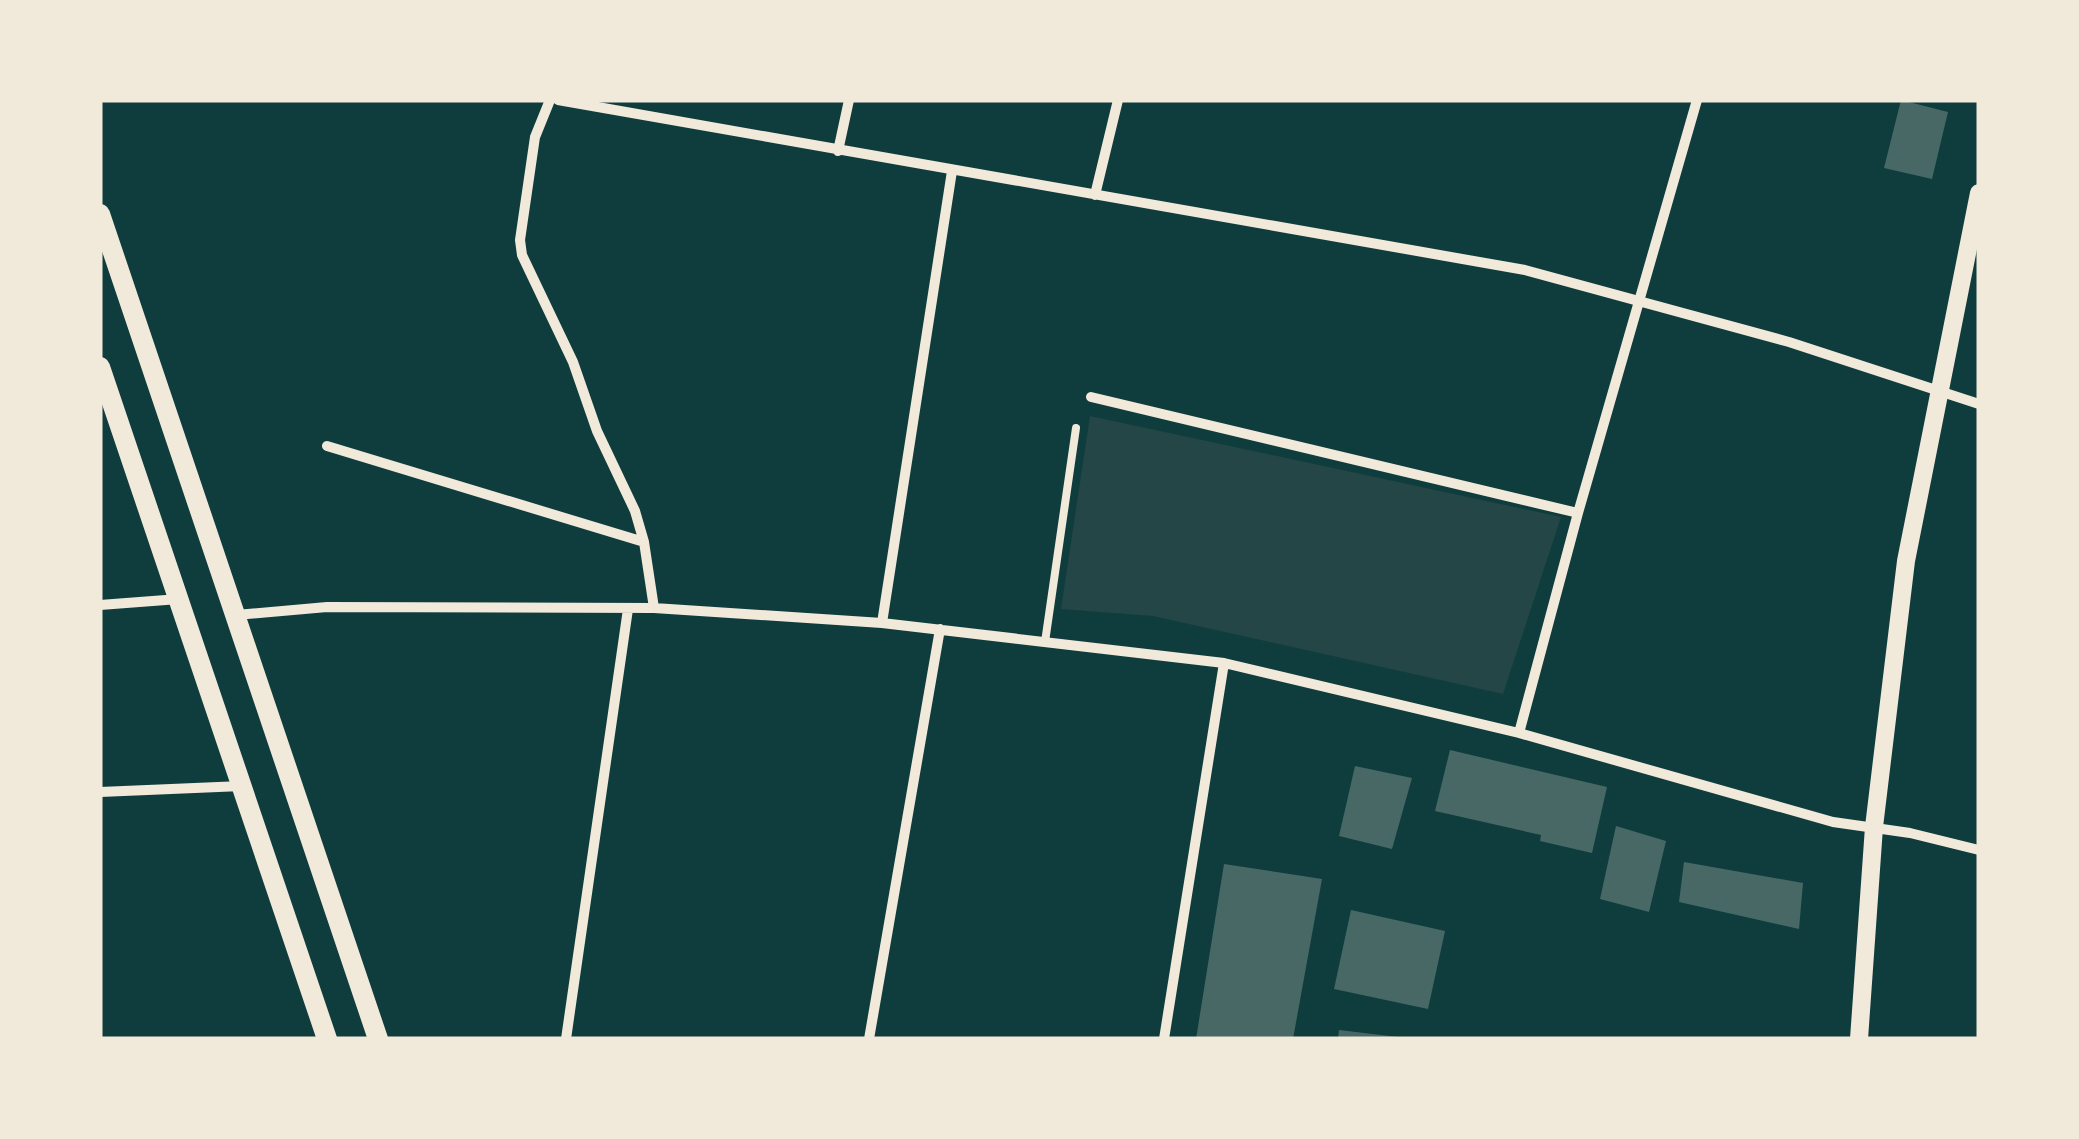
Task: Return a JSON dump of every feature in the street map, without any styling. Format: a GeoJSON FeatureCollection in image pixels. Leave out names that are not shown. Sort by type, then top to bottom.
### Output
{"type":"FeatureCollection","features":[{"type":"Feature","properties":{"kind":"main road"},"geometry":{"type":"LineString","coordinates":[[100,214],[378,1039]]}},
{"type":"Feature","properties":{"kind":"main road"},"geometry":{"type":"LineString","coordinates":[[100,367],[326,1039]]}},
{"type":"Feature","properties":{"kind":"street"},"geometry":{"type":"LineString","coordinates":[[550,100],[535,137],[520,240],[522,255],[573,362],[596,431],[635,511],[654,608]]}},
{"type":"Feature","properties":{"kind":"street"},"geometry":{"type":"LineString","coordinates":[[558,100],[1526,270],[1638,299],[1938,388],[1979,404]]}},
{"type":"Feature","properties":{"kind":"street"},"geometry":{"type":"LineString","coordinates":[[838,151],[849,100]]}},
{"type":"Feature","properties":{"kind":"street"},"geometry":{"type":"LineString","coordinates":[[1096,195],[1118,100]]}},
{"type":"Feature","properties":{"kind":"street"},"geometry":{"type":"LineString","coordinates":[[1519,733],[1578,512],[1697,100]]}},
{"type":"Feature","properties":{"kind":"street"},"geometry":{"type":"LineString","coordinates":[[882,622],[952,171]]}},
{"type":"Feature","properties":{"kind":"street"},"geometry":{"type":"LineString","coordinates":[[1860,1039],[1874,828],[1906,562],[1979,193]]}},
{"type":"Feature","properties":{"kind":"street"},"geometry":{"type":"LineString","coordinates":[[1091,397],[1578,512]]}},
{"type":"Feature","properties":{"kind":"street"},"geometry":{"type":"LineString","coordinates":[[327,446],[644,542]]}},
{"type":"Feature","properties":{"kind":"street"},"geometry":{"type":"LineString","coordinates":[[100,606],[179,599]]}},
{"type":"Feature","properties":{"kind":"street"},"geometry":{"type":"LineString","coordinates":[[236,615],[327,607],[654,608],[882,622],[1224,664],[1519,733],[1832,822],[1979,850]]}},
{"type":"Feature","properties":{"kind":"street"},"geometry":{"type":"LineString","coordinates":[[566,1039],[628,609]]}},
{"type":"Feature","properties":{"kind":"street"},"geometry":{"type":"LineString","coordinates":[[868,1039],[940,629]]}},
{"type":"Feature","properties":{"kind":"street"},"geometry":{"type":"LineString","coordinates":[[1164,1039],[1224,664]]}},
{"type":"Feature","properties":{"kind":"street"},"geometry":{"type":"LineString","coordinates":[[100,792],[242,786]]}},
{"type":"Feature","properties":{"kind":"lane"},"geometry":{"type":"LineString","coordinates":[[1045,642],[1076,428]]}},
{"type":"Feature","properties":{"kind":"shaded area"},"geometry":{"type":"Polygon","coordinates":[[[1090,416],[1561,517],[1503,694],[1153,616],[1061,609],[1090,416]]]}},
{"type":"Feature","properties":{"kind":"building"},"geometry":{"type":"Polygon","coordinates":[[[1901,100],[1948,112],[1932,179],[1884,168],[1901,100]]]}},
{"type":"Feature","properties":{"kind":"building"},"geometry":{"type":"Polygon","coordinates":[[[1450,750],[1607,787],[1592,853],[1540,841],[1541,835],[1435,811],[1450,750]]]}},
{"type":"Feature","properties":{"kind":"building"},"geometry":{"type":"Polygon","coordinates":[[[1355,766],[1412,778],[1392,849],[1339,836],[1355,766]]]}},
{"type":"Feature","properties":{"kind":"building"},"geometry":{"type":"Polygon","coordinates":[[[1616,826],[1666,841],[1649,912],[1600,899],[1616,826]]]}},
{"type":"Feature","properties":{"kind":"building"},"geometry":{"type":"Polygon","coordinates":[[[1684,862],[1803,883],[1799,929],[1679,902],[1684,862]]]}},
{"type":"Feature","properties":{"kind":"building"},"geometry":{"type":"Polygon","coordinates":[[[1224,864],[1322,879],[1293,1039],[1196,1039],[1224,864]]]}},
{"type":"Feature","properties":{"kind":"building"},"geometry":{"type":"Polygon","coordinates":[[[1351,910],[1445,931],[1428,1009],[1334,989],[1351,910]]]}},
{"type":"Feature","properties":{"kind":"building"},"geometry":{"type":"Polygon","coordinates":[[[1339,1030],[1398,1037],[1398,1039],[1338,1039],[1339,1030]]]}}]}
